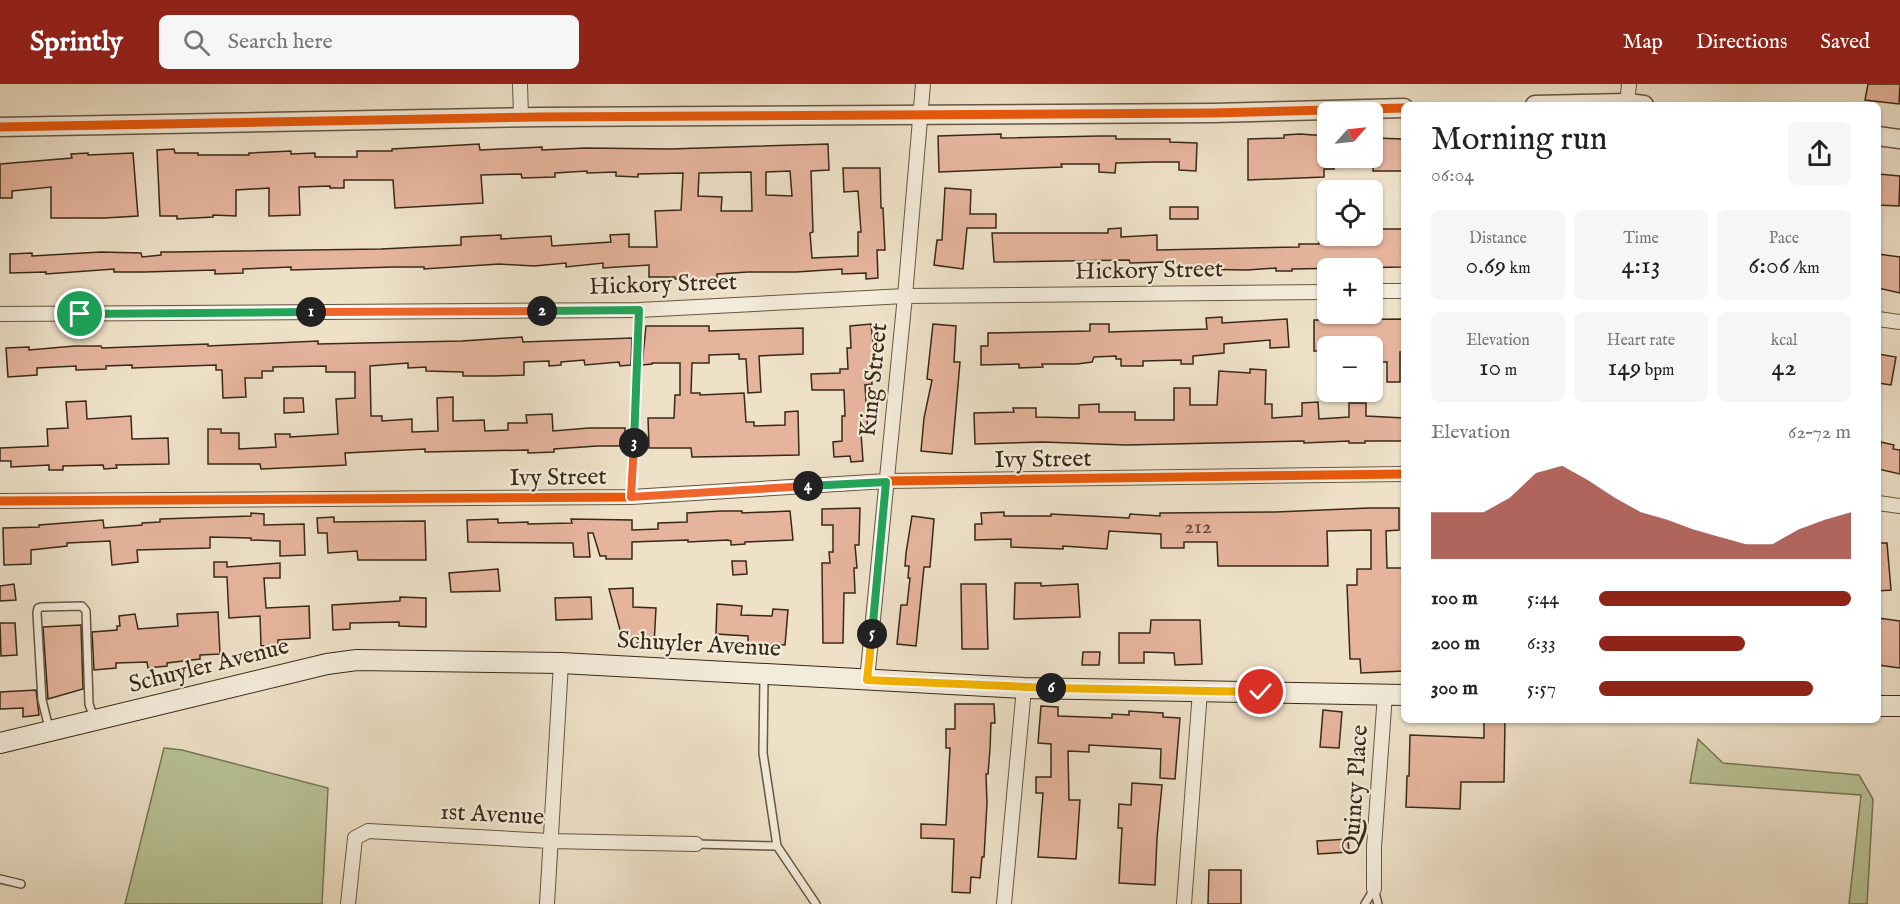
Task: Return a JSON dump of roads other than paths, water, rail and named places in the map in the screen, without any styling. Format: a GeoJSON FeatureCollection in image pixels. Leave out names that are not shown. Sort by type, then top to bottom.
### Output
{"type":"FeatureCollection","features":[{"type":"Feature","properties":{"kind":"main road","name":"Schuyler Avenue"},"geometry":{"type":"LineString","coordinates":[[0,743],[327,664],[357,660],[561,663],[1024,687],[1394,694]]}},
{"type":"Feature","properties":{"kind":"main road"},"geometry":{"type":"LineString","coordinates":[[1881,706],[1900,706]]}},
{"type":"Feature","properties":{"kind":"street"},"geometry":{"type":"LineString","coordinates":[[520,84],[520,117]]}},
{"type":"Feature","properties":{"kind":"street","name":"King Street"},"geometry":{"type":"LineString","coordinates":[[867,680],[905,296],[923,84]]}},
{"type":"Feature","properties":{"kind":"street"},"geometry":{"type":"LineString","coordinates":[[1629,84],[1633,102]]}},
{"type":"Feature","properties":{"kind":"street"},"geometry":{"type":"LineString","coordinates":[[0,127],[520,117],[1213,113],[1401,108]]}},
{"type":"Feature","properties":{"kind":"street"},"geometry":{"type":"LineString","coordinates":[[1881,136],[1900,139]]}},
{"type":"Feature","properties":{"kind":"street"},"geometry":{"type":"LineString","coordinates":[[1383,291],[1401,291]]}},
{"type":"Feature","properties":{"kind":"street","name":"Hickory Street"},"geometry":{"type":"LineString","coordinates":[[0,314],[639,310],[905,296],[1317,292]]}},
{"type":"Feature","properties":{"kind":"street"},"geometry":{"type":"LineString","coordinates":[[1881,319],[1900,322]]}},
{"type":"Feature","properties":{"kind":"street","name":"Ivy Street"},"geometry":{"type":"LineString","coordinates":[[0,501],[631,497],[886,482],[1401,474]]}},
{"type":"Feature","properties":{"kind":"street"},"geometry":{"type":"LineString","coordinates":[[1881,503],[1900,506]]}},
{"type":"Feature","properties":{"kind":"street"},"geometry":{"type":"LineString","coordinates":[[548,904],[561,663]]}},
{"type":"Feature","properties":{"kind":"street"},"geometry":{"type":"LineString","coordinates":[[1005,904],[1024,687]]}},
{"type":"Feature","properties":{"kind":"street"},"geometry":{"type":"LineString","coordinates":[[1184,904],[1200,691]]}},
{"type":"Feature","properties":{"kind":"street","name":"Quincy Place"},"geometry":{"type":"LineString","coordinates":[[1374,889],[1374,847],[1394,694]]}},
{"type":"Feature","properties":{"kind":"street","name":"1st Avenue"},"geometry":{"type":"LineString","coordinates":[[348,904],[355,838],[368,831],[550,841],[696,844]]}},
{"type":"Feature","properties":{"kind":"lane"},"geometry":{"type":"LineString","coordinates":[[631,497],[639,310]]}},
{"type":"Feature","properties":{"kind":"lane"},"geometry":{"type":"LineString","coordinates":[[50,731],[42,700],[37,613],[38,608],[41,607],[81,606],[86,611],[89,704],[94,720]]}},
{"type":"Feature","properties":{"kind":"lane"},"geometry":{"type":"LineString","coordinates":[[764,674],[763,753],[777,846],[816,904]]}},
{"type":"Feature","properties":{"kind":"lane"},"geometry":{"type":"LineString","coordinates":[[696,844],[777,846]]}},
{"type":"Feature","properties":{"kind":"lane"},"geometry":{"type":"LineString","coordinates":[[0,879],[21,884]]}},
{"type":"Feature","properties":{"kind":"lane"},"geometry":{"type":"LineString","coordinates":[[1365,904],[1374,889]]}},
{"type":"Feature","properties":{"kind":"lane"},"geometry":{"type":"LineString","coordinates":[[1374,889],[1378,904]]}}]}
